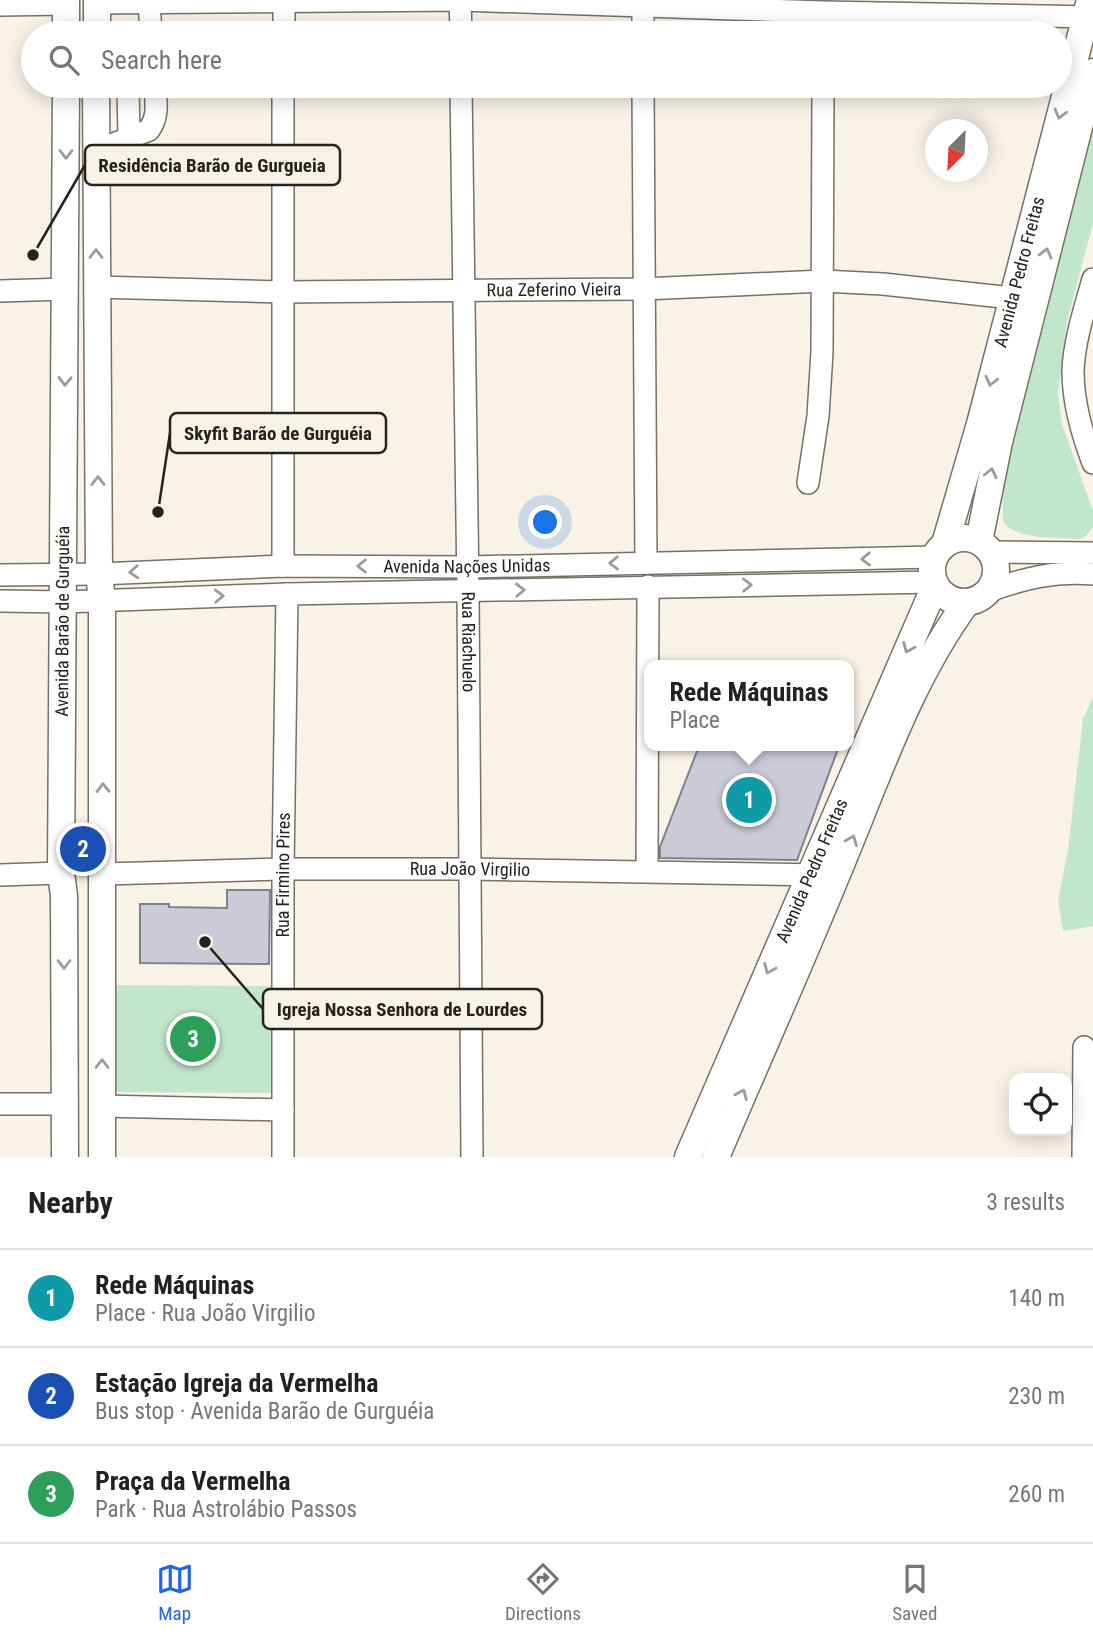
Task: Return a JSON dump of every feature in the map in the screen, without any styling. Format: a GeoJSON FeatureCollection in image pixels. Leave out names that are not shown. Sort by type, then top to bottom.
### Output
{"type":"FeatureCollection","features":[{"type":"Feature","properties":{"kind":"main road"},"geometry":{"type":"LineString","coordinates":[[66,2],[66,21]]}},
{"type":"Feature","properties":{"kind":"main road","name":"Avenida Pedro Freitas"},"geometry":{"type":"LineString","coordinates":[[1072,74],[1089,11]]}},
{"type":"Feature","properties":{"kind":"main road","name":"Avenida Pedro Freitas"},"geometry":{"type":"LineString","coordinates":[[985,546],[996,452],[1093,72]]}},
{"type":"Feature","properties":{"kind":"main road","name":"Avenida Barão de Gurguéia"},"geometry":{"type":"LineString","coordinates":[[65,1157],[64,896],[61,873],[66,98]]}},
{"type":"Feature","properties":{"kind":"main road","name":"Avenida Barão de Gurguéia"},"geometry":{"type":"LineString","coordinates":[[96,98],[103,874],[102,1157]]}},
{"type":"Feature","properties":{"kind":"main road","name":"Avenida Pedro Freitas"},"geometry":{"type":"LineString","coordinates":[[716,1157],[824,875],[937,567],[980,424],[1066,98]]}},
{"type":"Feature","properties":{"kind":"main road"},"geometry":{"type":"LineString","coordinates":[[960,538],[985,546],[996,572],[978,597],[948,598],[937,567],[960,538]]}},
{"type":"Feature","properties":{"kind":"main road","name":"Avenida Pedro Freitas"},"geometry":{"type":"LineString","coordinates":[[688,1157],[927,664],[978,597]]}},
{"type":"Feature","properties":{"kind":"street"},"geometry":{"type":"LineString","coordinates":[[460,0],[461,21]]}},
{"type":"Feature","properties":{"kind":"street"},"geometry":{"type":"LineString","coordinates":[[284,1],[284,21]]}},
{"type":"Feature","properties":{"kind":"street"},"geometry":{"type":"LineString","coordinates":[[100,19],[149,3],[284,1],[643,3],[823,15],[978,8],[1089,11]]}},
{"type":"Feature","properties":{"kind":"street"},"geometry":{"type":"LineString","coordinates":[[0,5],[66,2]]}},
{"type":"Feature","properties":{"kind":"street"},"geometry":{"type":"LineString","coordinates":[[149,3],[150,21]]}},
{"type":"Feature","properties":{"kind":"street"},"geometry":{"type":"LineString","coordinates":[[643,3],[643,21]]}},
{"type":"Feature","properties":{"kind":"street"},"geometry":{"type":"LineString","coordinates":[[128,98],[129,138]]}},
{"type":"Feature","properties":{"kind":"street"},"geometry":{"type":"LineString","coordinates":[[96,151],[149,130],[157,111],[156,98]]}},
{"type":"Feature","properties":{"kind":"street"},"geometry":{"type":"LineString","coordinates":[[282,566],[283,98]]}},
{"type":"Feature","properties":{"kind":"street","name":"Rua Riachuelo"},"geometry":{"type":"LineString","coordinates":[[461,98],[472,1157]]}},
{"type":"Feature","properties":{"kind":"street"},"geometry":{"type":"LineString","coordinates":[[643,98],[646,563]]}},
{"type":"Feature","properties":{"kind":"street"},"geometry":{"type":"LineString","coordinates":[[808,483],[818,416],[823,281],[823,98]]}},
{"type":"Feature","properties":{"kind":"street","name":"Rua Zeferino Vieira"},"geometry":{"type":"LineString","coordinates":[[96,287],[282,292],[643,289],[823,281],[883,284],[1012,298]]}},
{"type":"Feature","properties":{"kind":"street"},"geometry":{"type":"LineString","coordinates":[[1093,282],[1080,328],[1073,369],[1080,429],[1093,463]]}},
{"type":"Feature","properties":{"kind":"street"},"geometry":{"type":"LineString","coordinates":[[0,291],[66,289]]}},
{"type":"Feature","properties":{"kind":"street"},"geometry":{"type":"LineString","coordinates":[[985,546],[1093,553]]}},
{"type":"Feature","properties":{"kind":"street","name":"Avenida Nações Unidas"},"geometry":{"type":"LineString","coordinates":[[0,601],[64,601],[100,587],[282,566],[468,567],[646,563],[937,567]]}},
{"type":"Feature","properties":{"kind":"street","name":"Avenida Nações Unidas"},"geometry":{"type":"LineString","coordinates":[[0,575],[63,575],[100,587],[287,594],[648,586],[937,567]]}},
{"type":"Feature","properties":{"kind":"street"},"geometry":{"type":"LineString","coordinates":[[978,597],[1039,576],[1066,572],[1093,574]]}},
{"type":"Feature","properties":{"kind":"street"},"geometry":{"type":"LineString","coordinates":[[648,586],[648,660]]}},
{"type":"Feature","properties":{"kind":"street","name":"Rua Firmino Pires"},"geometry":{"type":"LineString","coordinates":[[283,1157],[287,594]]}},
{"type":"Feature","properties":{"kind":"street"},"geometry":{"type":"LineString","coordinates":[[647,751],[647,870]]}},
{"type":"Feature","properties":{"kind":"street","name":"Rua João Virgilio"},"geometry":{"type":"LineString","coordinates":[[103,874],[283,869],[471,869],[824,875]]}},
{"type":"Feature","properties":{"kind":"street"},"geometry":{"type":"LineString","coordinates":[[0,875],[61,873]]}},
{"type":"Feature","properties":{"kind":"street"},"geometry":{"type":"LineString","coordinates":[[1083,1157],[1084,1047]]}},
{"type":"Feature","properties":{"kind":"street"},"geometry":{"type":"LineString","coordinates":[[0,1104],[64,1104]]}},
{"type":"Feature","properties":{"kind":"street"},"geometry":{"type":"LineString","coordinates":[[102,1107],[283,1110]]}},
{"type":"Feature","properties":{"kind":"green space"},"geometry":{"type":"Polygon","coordinates":[[[1093,129],[1093,223],[1067,322],[1058,395],[1062,424],[1093,511],[1093,527],[1080,539],[1038,537],[1017,532],[1003,521],[1002,479],[1093,129]]]}},
{"type":"Feature","properties":{"kind":"green space"},"geometry":{"type":"Polygon","coordinates":[[[1093,697],[1093,926],[1063,931],[1058,900],[1068,851],[1083,719],[1093,697]]]}},
{"type":"Feature","properties":{"kind":"green space"},"geometry":{"type":"Polygon","coordinates":[[[114,985],[272,986],[272,1093],[114,1092],[114,985]]]}},
{"type":"Feature","properties":{"kind":"building"},"geometry":{"type":"Polygon","coordinates":[[[697,751],[837,751],[797,860],[660,858],[660,847],[697,751]]]}},
{"type":"Feature","properties":{"kind":"building"},"geometry":{"type":"Polygon","coordinates":[[[227,890],[270,890],[269,964],[140,963],[140,904],[227,908],[227,890]]]}},
{"type":"Feature","properties":{"kind":"place","name":"Residência Barão de Gurgueia"},"geometry":{"type":"Point","coordinates":[33,255]}},
{"type":"Feature","properties":{"kind":"place","name":"Skyfit Barão de Gurguéia"},"geometry":{"type":"Point","coordinates":[158,512]}},
{"type":"Feature","properties":{"kind":"place","name":"Rede Máquinas"},"geometry":{"type":"Point","coordinates":[749,800]}},
{"type":"Feature","properties":{"kind":"place","name":"Estação Igreja da Vermelha"},"geometry":{"type":"Point","coordinates":[83,849]}},
{"type":"Feature","properties":{"kind":"place","name":"Igreja Nossa Senhora de Lourdes"},"geometry":{"type":"Point","coordinates":[205,942]}},
{"type":"Feature","properties":{"kind":"place","name":"Praça da Vermelha"},"geometry":{"type":"Point","coordinates":[193,1039]}}]}
